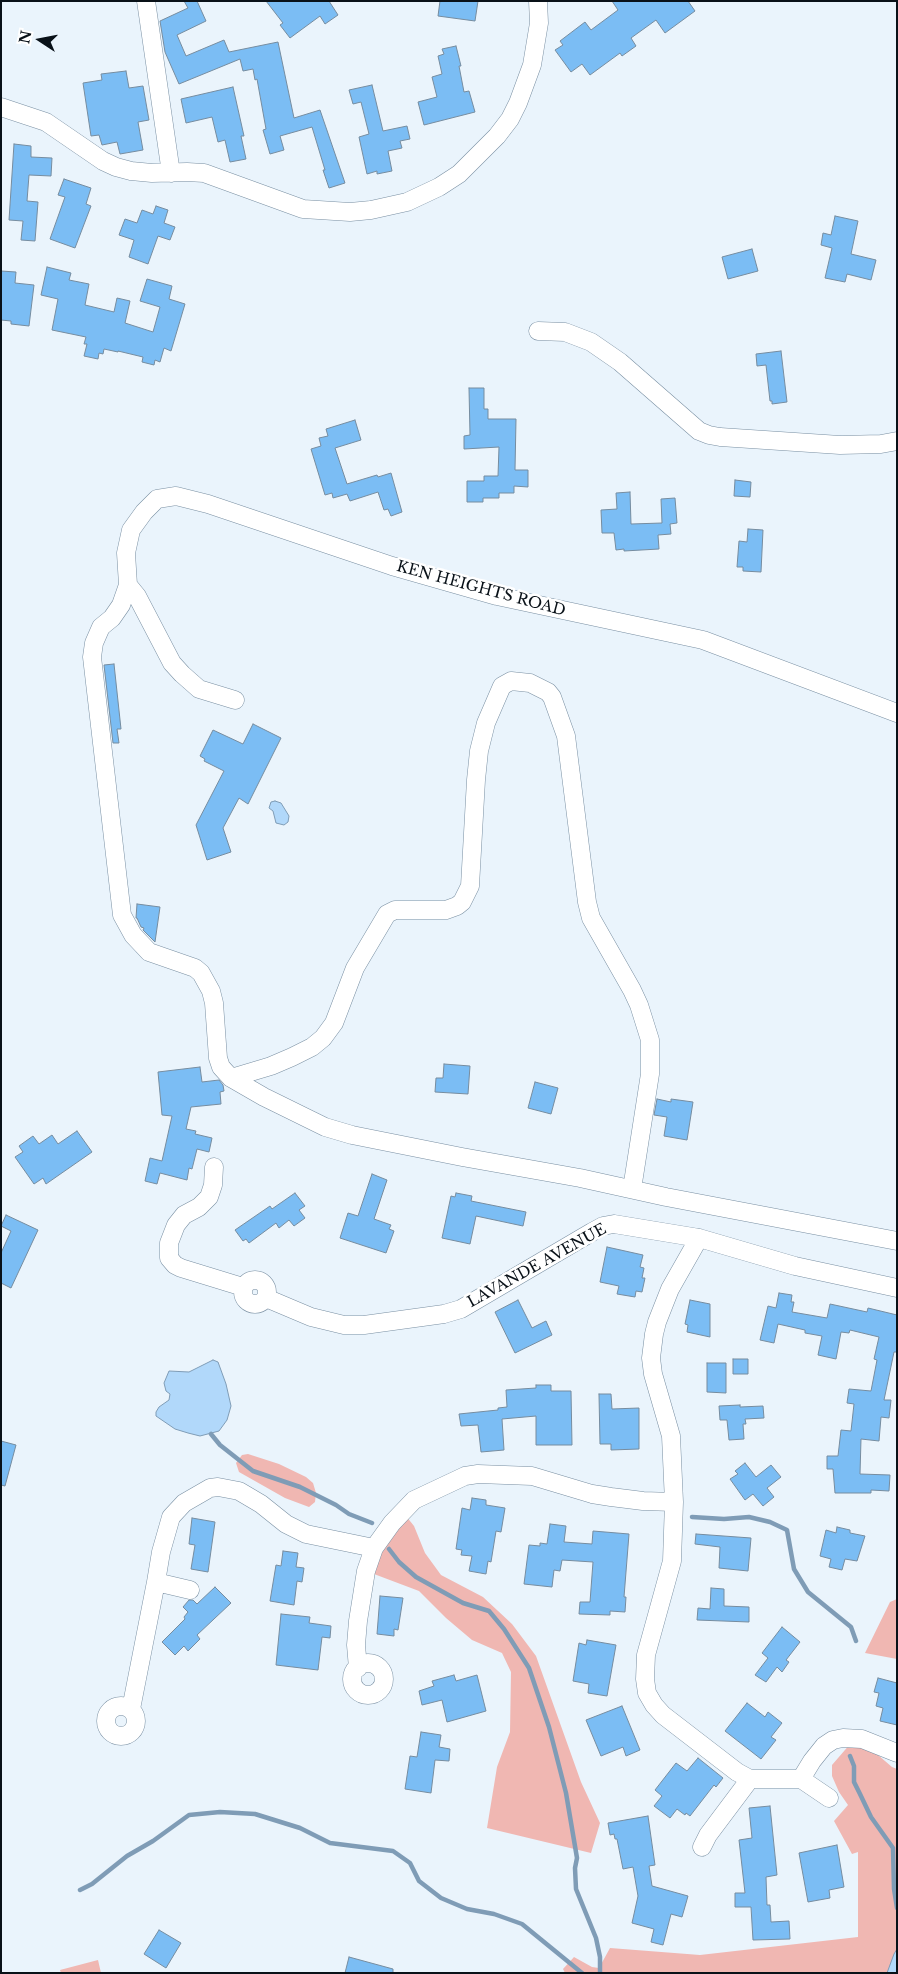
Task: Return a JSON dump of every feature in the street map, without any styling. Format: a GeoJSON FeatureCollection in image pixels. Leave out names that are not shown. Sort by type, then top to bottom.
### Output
{"type":"FeatureCollection","features":[{"type":"Feature","properties":{"kind":"street"},"geometry":{"type":"LineString","coordinates":[[146,1],[171,173]]}},
{"type":"Feature","properties":{"kind":"street"},"geometry":{"type":"LineString","coordinates":[[1,107],[46,122],[103,161],[116,167],[131,171],[204,174],[303,209],[350,212],[371,210],[422,196],[459,174],[497,136],[510,119],[518,103],[532,65],[539,23],[538,1]]}},
{"type":"Feature","properties":{"kind":"street"},"geometry":{"type":"LineString","coordinates":[[538,332],[565,332],[599,347],[620,362],[699,431],[709,435],[840,445],[881,444],[897,441]]}},
{"type":"Feature","properties":{"kind":"street","name":"KEN HEIGHTS ROAD"},"geometry":{"type":"LineString","coordinates":[[128,585],[126,553],[131,530],[144,512],[157,499],[176,496],[208,504],[392,566],[497,596],[703,640],[897,713]]}},
{"type":"Feature","properties":{"kind":"street"},"geometry":{"type":"LineString","coordinates":[[128,585],[141,604],[172,662],[182,674],[199,688],[235,700]]}},
{"type":"Feature","properties":{"kind":"street"},"geometry":{"type":"LineString","coordinates":[[128,585],[122,605],[112,618],[101,627],[94,643],[92,657],[122,915],[133,935],[149,952],[167,960],[195,968],[206,981],[214,1003],[218,1058],[221,1067],[231,1078],[264,1097],[325,1127],[342,1133],[462,1158],[580,1178],[897,1241]]}},
{"type":"Feature","properties":{"kind":"street"},"geometry":{"type":"LineString","coordinates":[[231,1078],[272,1066],[312,1047],[323,1038],[334,1023],[355,968],[387,914],[395,910],[446,910],[462,902],[470,886],[476,780],[479,752],[486,723],[502,686],[511,681],[530,683],[548,692],[552,697],[566,736],[587,902],[591,918],[632,990],[639,1005],[650,1040],[650,1074],[632,1189]]}},
{"type":"Feature","properties":{"kind":"street","name":"LAVANDE AVENUE"},"geometry":{"type":"LineString","coordinates":[[214,1167],[213,1185],[209,1197],[199,1207],[184,1215],[176,1224],[169,1243],[169,1258],[175,1265],[181,1268],[243,1287],[244,1298],[247,1302],[257,1304],[266,1298],[311,1317],[329,1322],[355,1326],[444,1314],[461,1309],[603,1226],[626,1225],[699,1238],[795,1266],[897,1288]]}},
{"type":"Feature","properties":{"kind":"street"},"geometry":{"type":"LineString","coordinates":[[699,1238],[677,1275],[664,1302],[655,1328],[651,1358],[653,1374],[668,1420],[671,1436],[674,1502],[672,1561],[646,1655],[645,1680],[647,1693],[663,1715],[728,1765],[750,1779],[801,1780],[829,1798]]}},
{"type":"Feature","properties":{"kind":"street"},"geometry":{"type":"LineString","coordinates":[[358,1668],[356,1645],[366,1571],[374,1548],[388,1527],[414,1500],[465,1476],[478,1474],[532,1476],[592,1494],[643,1501],[674,1502]]}},
{"type":"Feature","properties":{"kind":"street"},"geometry":{"type":"LineString","coordinates":[[131,1709],[161,1552],[171,1518],[184,1503],[210,1488],[218,1487],[239,1491],[299,1531],[315,1537],[374,1548]]}},
{"type":"Feature","properties":{"kind":"street"},"geometry":{"type":"LineString","coordinates":[[156,1582],[190,1590]]}},
{"type":"Feature","properties":{"kind":"street"},"geometry":{"type":"LineString","coordinates":[[801,1780],[824,1746],[833,1740],[843,1738],[862,1739],[897,1753]]}},
{"type":"Feature","properties":{"kind":"street"},"geometry":{"type":"LineString","coordinates":[[702,1847],[750,1779]]}},
{"type":"Feature","properties":{"kind":"shaded area"},"geometry":{"type":"Polygon","coordinates":[[[248,1454],[279,1464],[306,1477],[313,1483],[316,1493],[315,1502],[309,1507],[285,1498],[239,1472],[236,1463],[242,1455],[248,1454]]]}},
{"type":"Feature","properties":{"kind":"shaded area"},"geometry":{"type":"Polygon","coordinates":[[[402,1511],[414,1526],[425,1553],[441,1575],[483,1597],[512,1624],[536,1656],[581,1782],[600,1823],[591,1853],[487,1828],[497,1767],[510,1732],[511,1672],[502,1653],[472,1640],[419,1591],[366,1571],[402,1511]]]}},
{"type":"Feature","properties":{"kind":"shaded area"},"geometry":{"type":"Polygon","coordinates":[[[897,1599],[897,1659],[865,1653],[890,1602],[897,1599]]]}},
{"type":"Feature","properties":{"kind":"shaded area"},"geometry":{"type":"Polygon","coordinates":[[[851,1743],[878,1755],[897,1769],[897,1973],[565,1973],[563,1969],[574,1957],[592,1967],[599,1968],[610,1948],[700,1955],[858,1937],[858,1852],[852,1854],[834,1821],[848,1805],[839,1792],[832,1776],[832,1765],[851,1743]]]}},
{"type":"Feature","properties":{"kind":"shaded area"},"geometry":{"type":"Polygon","coordinates":[[[98,1960],[101,1973],[61,1973],[60,1970],[98,1960]]]}},
{"type":"Feature","properties":{"kind":"water"},"geometry":{"type":"Polygon","coordinates":[[[271,802],[281,803],[289,816],[288,822],[284,825],[276,823],[273,811],[269,808],[271,802]]]}},
{"type":"Feature","properties":{"kind":"water"},"geometry":{"type":"Polygon","coordinates":[[[213,1360],[218,1362],[231,1406],[227,1420],[219,1431],[200,1436],[175,1429],[156,1416],[159,1407],[169,1400],[170,1394],[166,1391],[164,1383],[169,1371],[189,1372],[213,1360]]]}},
{"type":"Feature","properties":{"kind":"water"},"geometry":{"type":"Polygon","coordinates":[[[897,1949],[897,1973],[887,1973],[894,1954],[897,1949]]]}},
{"type":"Feature","properties":{"kind":"building"},"geometry":{"type":"Polygon","coordinates":[[[184,1],[197,1],[206,21],[177,35],[186,56],[224,40],[229,52],[278,42],[294,118],[320,110],[345,183],[329,188],[312,127],[280,136],[284,150],[270,154],[263,130],[266,129],[257,79],[255,80],[253,69],[243,71],[240,59],[179,84],[165,52],[160,21],[188,8],[184,1]]]}},
{"type":"Feature","properties":{"kind":"building"},"geometry":{"type":"Polygon","coordinates":[[[266,1],[329,1],[338,15],[325,24],[320,16],[290,38],[280,25],[283,23],[266,1]]]}},
{"type":"Feature","properties":{"kind":"building"},"geometry":{"type":"Polygon","coordinates":[[[440,1],[478,1],[475,21],[438,16],[440,1]]]}},
{"type":"Feature","properties":{"kind":"building"},"geometry":{"type":"Polygon","coordinates":[[[612,1],[688,1],[695,11],[665,33],[656,20],[631,38],[636,46],[622,56],[620,53],[590,75],[582,64],[571,72],[555,50],[563,45],[560,41],[585,22],[591,30],[618,10],[612,1]]]}},
{"type":"Feature","properties":{"kind":"building"},"geometry":{"type":"Polygon","coordinates":[[[456,46],[464,92],[469,91],[475,112],[424,125],[418,102],[437,97],[432,77],[442,74],[438,56],[444,54],[442,49],[456,46]]]}},
{"type":"Feature","properties":{"kind":"building"},"geometry":{"type":"Polygon","coordinates":[[[126,71],[129,88],[143,86],[149,120],[138,122],[143,150],[120,154],[117,142],[102,145],[99,135],[91,136],[83,83],[102,80],[101,74],[126,71]]]}},
{"type":"Feature","properties":{"kind":"building"},"geometry":{"type":"Polygon","coordinates":[[[372,85],[383,131],[407,126],[410,139],[400,141],[402,148],[388,151],[392,171],[377,174],[377,171],[367,174],[359,137],[369,134],[361,102],[353,104],[349,90],[372,85]]]}},
{"type":"Feature","properties":{"kind":"building"},"geometry":{"type":"Polygon","coordinates":[[[233,87],[244,136],[241,136],[246,159],[230,162],[225,140],[218,142],[212,117],[186,123],[181,99],[233,87]]]}},
{"type":"Feature","properties":{"kind":"building"},"geometry":{"type":"Polygon","coordinates":[[[14,144],[31,146],[31,157],[52,158],[51,176],[29,175],[27,201],[38,202],[35,241],[21,240],[23,221],[9,220],[14,144]]]}},
{"type":"Feature","properties":{"kind":"building"},"geometry":{"type":"Polygon","coordinates":[[[64,179],[91,188],[86,204],[91,206],[75,248],[50,239],[65,197],[58,195],[64,179]]]}},
{"type":"Feature","properties":{"kind":"building"},"geometry":{"type":"Polygon","coordinates":[[[156,206],[168,210],[164,223],[175,227],[170,240],[158,236],[148,264],[129,257],[134,240],[119,235],[125,219],[137,223],[142,210],[153,214],[156,206]]]}},
{"type":"Feature","properties":{"kind":"building"},"geometry":{"type":"Polygon","coordinates":[[[835,216],[858,221],[851,254],[876,260],[871,280],[847,274],[845,282],[825,278],[832,248],[821,245],[823,233],[831,235],[835,216]]]}},
{"type":"Feature","properties":{"kind":"building"},"geometry":{"type":"Polygon","coordinates":[[[752,249],[758,271],[728,279],[722,257],[752,249]]]}},
{"type":"Feature","properties":{"kind":"building"},"geometry":{"type":"Polygon","coordinates":[[[47,267],[71,273],[69,280],[89,284],[85,305],[114,312],[117,298],[130,301],[125,323],[153,332],[160,307],[140,301],[147,279],[172,286],[169,299],[185,304],[171,351],[164,348],[160,362],[155,360],[154,365],[142,362],[143,357],[104,349],[103,354],[99,353],[98,359],[84,356],[87,344],[84,344],[86,337],[52,330],[58,299],[41,295],[47,267]]]}},
{"type":"Feature","properties":{"kind":"building"},"geometry":{"type":"Polygon","coordinates":[[[1,271],[16,272],[15,283],[34,285],[29,326],[11,324],[11,321],[1,320],[1,271]]]}},
{"type":"Feature","properties":{"kind":"building"},"geometry":{"type":"Polygon","coordinates":[[[781,351],[787,402],[772,404],[772,401],[770,401],[766,365],[757,366],[756,354],[781,351]]]}},
{"type":"Feature","properties":{"kind":"building"},"geometry":{"type":"Polygon","coordinates":[[[469,388],[484,388],[484,409],[488,409],[488,419],[516,419],[515,470],[528,470],[528,487],[514,486],[514,493],[499,493],[499,498],[483,498],[483,502],[467,502],[467,481],[484,481],[484,476],[498,476],[499,447],[464,449],[464,436],[470,435],[469,388]]]}},
{"type":"Feature","properties":{"kind":"building"},"geometry":{"type":"Polygon","coordinates":[[[355,420],[361,440],[335,448],[347,484],[391,473],[402,512],[391,516],[388,509],[384,510],[378,492],[350,501],[347,494],[333,498],[332,493],[325,495],[311,449],[321,446],[319,438],[328,436],[326,429],[355,420]]]}},
{"type":"Feature","properties":{"kind":"building"},"geometry":{"type":"Polygon","coordinates":[[[735,480],[751,482],[750,497],[734,496],[735,480]]]}},
{"type":"Feature","properties":{"kind":"building"},"geometry":{"type":"Polygon","coordinates":[[[630,492],[631,524],[662,523],[661,499],[675,498],[677,523],[670,524],[671,534],[658,535],[659,549],[616,550],[614,533],[602,533],[601,510],[617,509],[616,493],[630,492]]]}},
{"type":"Feature","properties":{"kind":"building"},"geometry":{"type":"Polygon","coordinates":[[[748,529],[763,530],[761,572],[743,571],[743,567],[737,567],[739,541],[747,542],[748,529]]]}},
{"type":"Feature","properties":{"kind":"building"},"geometry":{"type":"Polygon","coordinates":[[[114,664],[121,729],[117,729],[119,743],[113,743],[104,665],[114,664]]]}},
{"type":"Feature","properties":{"kind":"building"},"geometry":{"type":"Polygon","coordinates":[[[253,724],[281,738],[248,804],[239,798],[223,828],[231,852],[207,860],[196,825],[224,771],[204,761],[205,759],[200,756],[213,730],[243,744],[253,724]]]}},
{"type":"Feature","properties":{"kind":"building"},"geometry":{"type":"Polygon","coordinates":[[[137,904],[160,907],[155,942],[143,930],[144,928],[141,927],[136,918],[137,904]]]}},
{"type":"Feature","properties":{"kind":"building"},"geometry":{"type":"Polygon","coordinates":[[[444,1064],[470,1066],[468,1094],[435,1092],[436,1078],[443,1078],[444,1064]]]}},
{"type":"Feature","properties":{"kind":"building"},"geometry":{"type":"Polygon","coordinates":[[[200,1067],[202,1082],[219,1080],[223,1085],[224,1091],[220,1092],[221,1104],[191,1107],[186,1129],[196,1131],[195,1134],[212,1138],[209,1152],[197,1149],[192,1169],[189,1168],[187,1180],[160,1173],[157,1184],[145,1181],[150,1158],[162,1161],[172,1116],[162,1115],[158,1072],[200,1067]]]}},
{"type":"Feature","properties":{"kind":"building"},"geometry":{"type":"Polygon","coordinates":[[[535,1082],[558,1088],[551,1114],[528,1108],[535,1082]]]}},
{"type":"Feature","properties":{"kind":"building"},"geometry":{"type":"Polygon","coordinates":[[[657,1099],[671,1102],[671,1099],[693,1102],[687,1140],[664,1136],[667,1117],[654,1115],[657,1099]]]}},
{"type":"Feature","properties":{"kind":"building"},"geometry":{"type":"Polygon","coordinates":[[[77,1131],[92,1152],[46,1184],[43,1178],[34,1184],[15,1157],[23,1152],[19,1146],[33,1136],[39,1144],[52,1135],[58,1144],[77,1131]]]}},
{"type":"Feature","properties":{"kind":"building"},"geometry":{"type":"Polygon","coordinates":[[[372,1174],[387,1180],[374,1219],[391,1225],[389,1229],[394,1231],[386,1253],[340,1238],[348,1213],[358,1216],[372,1174]]]}},
{"type":"Feature","properties":{"kind":"building"},"geometry":{"type":"Polygon","coordinates":[[[295,1193],[305,1206],[299,1210],[305,1218],[294,1226],[289,1220],[279,1228],[276,1223],[249,1243],[246,1239],[243,1241],[235,1230],[270,1206],[272,1209],[295,1193]]]}},
{"type":"Feature","properties":{"kind":"building"},"geometry":{"type":"Polygon","coordinates":[[[456,1193],[472,1196],[471,1201],[526,1212],[523,1226],[476,1216],[470,1244],[442,1238],[451,1196],[455,1197],[456,1193]]]}},
{"type":"Feature","properties":{"kind":"building"},"geometry":{"type":"Polygon","coordinates":[[[6,1215],[38,1230],[11,1288],[1,1283],[1,1253],[11,1231],[1,1226],[6,1215]]]}},
{"type":"Feature","properties":{"kind":"building"},"geometry":{"type":"Polygon","coordinates":[[[607,1247],[643,1255],[640,1267],[644,1268],[642,1278],[645,1278],[642,1292],[636,1291],[635,1297],[617,1294],[619,1286],[600,1282],[607,1247]]]}},
{"type":"Feature","properties":{"kind":"building"},"geometry":{"type":"Polygon","coordinates":[[[779,1293],[792,1295],[791,1302],[794,1302],[792,1312],[827,1318],[830,1304],[867,1312],[868,1308],[897,1315],[897,1352],[894,1352],[884,1400],[891,1400],[889,1418],[881,1417],[879,1441],[861,1439],[860,1474],[890,1475],[889,1491],[871,1490],[871,1493],[835,1493],[833,1469],[827,1469],[827,1456],[838,1456],[841,1430],[851,1431],[854,1404],[847,1403],[849,1389],[871,1391],[877,1360],[874,1359],[879,1337],[850,1330],[849,1333],[841,1332],[836,1359],[818,1355],[822,1336],[805,1333],[805,1330],[778,1324],[774,1343],[760,1340],[768,1306],[776,1308],[779,1293]]]}},
{"type":"Feature","properties":{"kind":"building"},"geometry":{"type":"Polygon","coordinates":[[[518,1300],[532,1328],[546,1321],[552,1335],[515,1353],[495,1312],[518,1300]]]}},
{"type":"Feature","properties":{"kind":"building"},"geometry":{"type":"Polygon","coordinates":[[[690,1300],[710,1304],[710,1337],[687,1332],[688,1325],[685,1324],[690,1300]]]}},
{"type":"Feature","properties":{"kind":"building"},"geometry":{"type":"Polygon","coordinates":[[[733,1359],[748,1359],[748,1374],[733,1374],[733,1359]]]}},
{"type":"Feature","properties":{"kind":"building"},"geometry":{"type":"Polygon","coordinates":[[[707,1363],[726,1363],[726,1393],[707,1392],[707,1363]]]}},
{"type":"Feature","properties":{"kind":"building"},"geometry":{"type":"Polygon","coordinates":[[[536,1385],[551,1385],[551,1391],[571,1391],[572,1445],[536,1445],[536,1416],[502,1419],[504,1450],[481,1452],[478,1425],[461,1426],[459,1414],[498,1410],[498,1408],[507,1407],[506,1390],[536,1388],[536,1385]]]}},
{"type":"Feature","properties":{"kind":"building"},"geometry":{"type":"Polygon","coordinates":[[[599,1394],[611,1394],[612,1409],[639,1408],[639,1449],[611,1450],[611,1444],[600,1444],[599,1394]]]}},
{"type":"Feature","properties":{"kind":"building"},"geometry":{"type":"Polygon","coordinates":[[[740,1405],[740,1407],[763,1406],[764,1418],[745,1419],[746,1424],[743,1424],[744,1439],[729,1440],[727,1420],[720,1420],[719,1406],[740,1405]]]}},
{"type":"Feature","properties":{"kind":"building"},"geometry":{"type":"Polygon","coordinates":[[[1,1441],[16,1445],[5,1486],[1,1485],[1,1441]]]}},
{"type":"Feature","properties":{"kind":"building"},"geometry":{"type":"Polygon","coordinates":[[[745,1463],[756,1477],[771,1465],[781,1477],[767,1488],[774,1497],[763,1506],[753,1494],[745,1500],[730,1479],[738,1474],[735,1471],[745,1463]]]}},
{"type":"Feature","properties":{"kind":"building"},"geometry":{"type":"Polygon","coordinates":[[[472,1498],[486,1500],[486,1505],[505,1508],[501,1532],[496,1531],[491,1562],[488,1561],[486,1574],[469,1571],[472,1556],[461,1555],[462,1550],[456,1549],[462,1508],[470,1510],[472,1498]]]}},
{"type":"Feature","properties":{"kind":"building"},"geometry":{"type":"Polygon","coordinates":[[[192,1518],[215,1522],[208,1572],[191,1569],[195,1545],[189,1544],[192,1518]]]}},
{"type":"Feature","properties":{"kind":"building"},"geometry":{"type":"Polygon","coordinates":[[[550,1524],[566,1526],[564,1542],[592,1544],[593,1531],[629,1534],[624,1597],[626,1597],[625,1612],[610,1611],[610,1615],[579,1614],[580,1602],[590,1602],[593,1562],[562,1560],[560,1571],[554,1570],[552,1587],[524,1584],[529,1545],[540,1546],[540,1543],[547,1544],[550,1524]]]}},
{"type":"Feature","properties":{"kind":"building"},"geometry":{"type":"Polygon","coordinates":[[[837,1527],[850,1530],[850,1533],[865,1536],[857,1561],[845,1559],[842,1570],[829,1567],[831,1559],[820,1556],[826,1530],[836,1533],[837,1527]]]}},
{"type":"Feature","properties":{"kind":"building"},"geometry":{"type":"Polygon","coordinates":[[[696,1534],[751,1538],[748,1571],[719,1568],[720,1547],[695,1544],[696,1534]]]}},
{"type":"Feature","properties":{"kind":"building"},"geometry":{"type":"Polygon","coordinates":[[[283,1551],[298,1553],[296,1567],[304,1568],[302,1582],[297,1581],[294,1605],[270,1601],[276,1565],[281,1566],[283,1551]]]}},
{"type":"Feature","properties":{"kind":"building"},"geometry":{"type":"Polygon","coordinates":[[[215,1587],[231,1603],[197,1635],[200,1639],[188,1651],[184,1646],[175,1655],[162,1642],[185,1619],[184,1617],[188,1612],[183,1607],[189,1600],[193,1600],[197,1604],[215,1587]]]}},
{"type":"Feature","properties":{"kind":"building"},"geometry":{"type":"Polygon","coordinates":[[[711,1588],[724,1589],[724,1606],[749,1607],[749,1622],[697,1620],[698,1608],[710,1609],[711,1588]]]}},
{"type":"Feature","properties":{"kind":"building"},"geometry":{"type":"Polygon","coordinates":[[[380,1596],[403,1598],[398,1630],[394,1629],[394,1636],[377,1634],[380,1596]]]}},
{"type":"Feature","properties":{"kind":"building"},"geometry":{"type":"Polygon","coordinates":[[[281,1614],[310,1617],[309,1623],[331,1626],[330,1638],[322,1637],[318,1670],[276,1665],[281,1614]]]}},
{"type":"Feature","properties":{"kind":"building"},"geometry":{"type":"Polygon","coordinates":[[[782,1627],[800,1642],[786,1660],[789,1662],[782,1672],[777,1667],[766,1682],[755,1675],[768,1658],[762,1653],[782,1627]]]}},
{"type":"Feature","properties":{"kind":"building"},"geometry":{"type":"Polygon","coordinates":[[[587,1640],[616,1645],[607,1696],[588,1693],[589,1684],[573,1681],[579,1643],[586,1645],[587,1640]]]}},
{"type":"Feature","properties":{"kind":"building"},"geometry":{"type":"Polygon","coordinates":[[[454,1675],[456,1681],[477,1675],[486,1711],[447,1722],[442,1700],[422,1705],[419,1691],[434,1686],[432,1681],[454,1675]]]}},
{"type":"Feature","properties":{"kind":"building"},"geometry":{"type":"Polygon","coordinates":[[[878,1678],[897,1683],[897,1725],[880,1721],[883,1708],[876,1706],[879,1693],[874,1692],[878,1678]]]}},
{"type":"Feature","properties":{"kind":"building"},"geometry":{"type":"Polygon","coordinates":[[[747,1703],[765,1717],[768,1712],[782,1723],[771,1737],[776,1740],[761,1759],[725,1731],[747,1703]]]}},
{"type":"Feature","properties":{"kind":"building"},"geometry":{"type":"Polygon","coordinates":[[[622,1706],[640,1750],[626,1756],[623,1747],[601,1756],[586,1720],[622,1706]]]}},
{"type":"Feature","properties":{"kind":"building"},"geometry":{"type":"Polygon","coordinates":[[[421,1732],[441,1735],[439,1747],[450,1749],[449,1761],[435,1760],[431,1793],[405,1789],[410,1756],[417,1757],[421,1732]]]}},
{"type":"Feature","properties":{"kind":"building"},"geometry":{"type":"Polygon","coordinates":[[[698,1758],[723,1778],[716,1787],[714,1785],[690,1816],[677,1809],[670,1818],[654,1806],[662,1796],[655,1790],[676,1763],[687,1771],[698,1758]]]}},
{"type":"Feature","properties":{"kind":"building"},"geometry":{"type":"Polygon","coordinates":[[[770,1806],[777,1875],[766,1877],[767,1905],[770,1905],[771,1922],[789,1921],[790,1939],[753,1940],[751,1907],[735,1907],[735,1893],[745,1893],[739,1840],[752,1838],[749,1808],[770,1806]]]}},
{"type":"Feature","properties":{"kind":"building"},"geometry":{"type":"Polygon","coordinates":[[[648,1816],[655,1865],[649,1866],[652,1886],[688,1896],[682,1917],[671,1914],[663,1945],[651,1942],[654,1929],[632,1923],[638,1896],[633,1867],[623,1869],[617,1839],[615,1839],[614,1834],[610,1835],[608,1823],[648,1816]]]}},
{"type":"Feature","properties":{"kind":"building"},"geometry":{"type":"Polygon","coordinates":[[[837,1845],[844,1887],[829,1890],[830,1898],[808,1902],[799,1853],[837,1845]]]}},
{"type":"Feature","properties":{"kind":"building"},"geometry":{"type":"Polygon","coordinates":[[[159,1930],[181,1943],[166,1968],[144,1954],[159,1930]]]}},
{"type":"Feature","properties":{"kind":"building"},"geometry":{"type":"Polygon","coordinates":[[[349,1957],[393,1969],[393,1973],[345,1973],[349,1957]]]}},
{"type":"Feature","properties":{"kind":"waterway"},"geometry":{"type":"LineString","coordinates":[[211,1434],[220,1445],[253,1471],[300,1487],[336,1505],[349,1514],[372,1523]]}},
{"type":"Feature","properties":{"kind":"waterway"},"geometry":{"type":"LineString","coordinates":[[692,1517],[724,1519],[749,1517],[770,1522],[787,1530],[794,1569],[808,1592],[851,1627],[856,1641]]}},
{"type":"Feature","properties":{"kind":"waterway"},"geometry":{"type":"LineString","coordinates":[[389,1549],[399,1562],[416,1577],[463,1603],[489,1611],[504,1629],[529,1668],[549,1727],[566,1793],[577,1858],[575,1868],[576,1889],[596,1938],[600,1957],[600,1973]]}},
{"type":"Feature","properties":{"kind":"waterway"},"geometry":{"type":"LineString","coordinates":[[850,1756],[854,1766],[854,1782],[871,1817],[893,1848],[894,1889],[897,1908]]}},
{"type":"Feature","properties":{"kind":"waterway"},"geometry":{"type":"LineString","coordinates":[[80,1890],[92,1884],[127,1856],[153,1841],[189,1815],[220,1812],[255,1814],[300,1828],[330,1843],[393,1851],[410,1863],[419,1881],[441,1898],[467,1909],[494,1914],[522,1924],[582,1973]]}}]}
